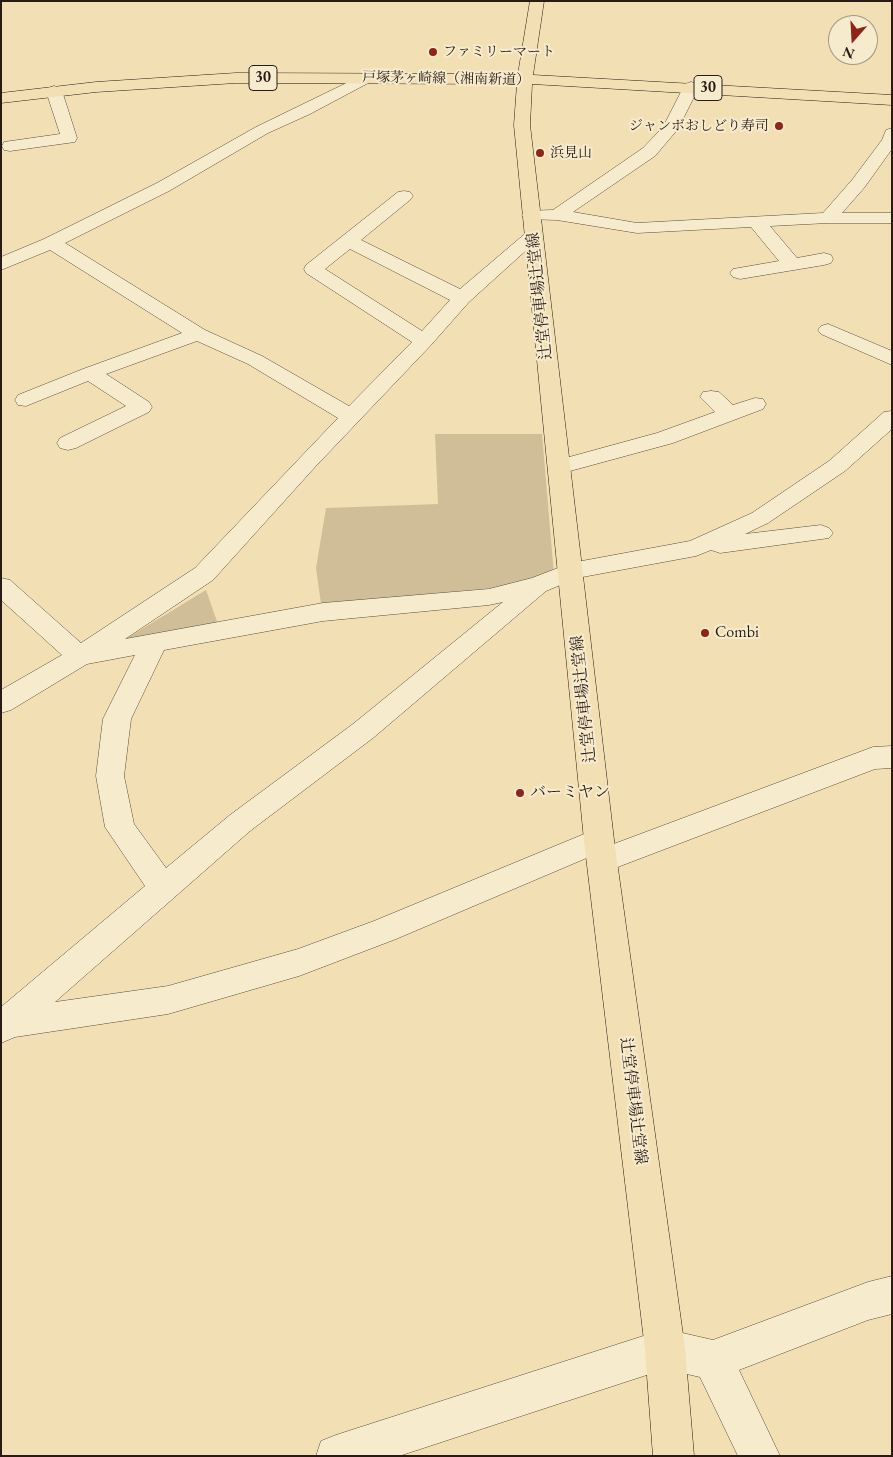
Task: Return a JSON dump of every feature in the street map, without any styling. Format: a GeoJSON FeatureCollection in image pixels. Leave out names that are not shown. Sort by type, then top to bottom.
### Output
{"type":"FeatureCollection","features":[{"type":"Feature","properties":{"kind":"main road","name":"辻堂停車場辻堂線"},"geometry":{"type":"LineString","coordinates":[[537,1],[525,79],[522,125],[541,222],[559,467],[601,851],[664,1349],[674,1456]]}},
{"type":"Feature","properties":{"kind":"main road","name":"戸塚茅ヶ崎線（湘南新道）"},"geometry":{"type":"LineString","coordinates":[[1,98],[96,86],[236,78],[366,78],[525,79],[892,100]]}},
{"type":"Feature","properties":{"kind":"street"},"geometry":{"type":"LineString","coordinates":[[1,264],[51,243],[163,186],[262,130],[304,111],[366,78]]}},
{"type":"Feature","properties":{"kind":"street"},"geometry":{"type":"LineString","coordinates":[[1,703],[80,656],[204,574],[307,462],[424,341],[462,298],[541,222],[649,152],[670,129],[691,87]]}},
{"type":"Feature","properties":{"kind":"street"},"geometry":{"type":"LineString","coordinates":[[10,146],[69,138],[54,91]]}},
{"type":"Feature","properties":{"kind":"street"},"geometry":{"type":"LineString","coordinates":[[828,218],[858,184],[891,138]]}},
{"type":"Feature","properties":{"kind":"street"},"geometry":{"type":"LineString","coordinates":[[392,200],[349,241],[313,269],[424,341]]}},
{"type":"Feature","properties":{"kind":"street"},"geometry":{"type":"LineString","coordinates":[[541,222],[637,228],[828,218],[892,218]]}},
{"type":"Feature","properties":{"kind":"street"},"geometry":{"type":"LineString","coordinates":[[757,223],[792,264]]}},
{"type":"Feature","properties":{"kind":"street"},"geometry":{"type":"LineString","coordinates":[[349,241],[462,298]]}},
{"type":"Feature","properties":{"kind":"street"},"geometry":{"type":"LineString","coordinates":[[51,243],[198,334],[255,360],[352,417]]}},
{"type":"Feature","properties":{"kind":"street"},"geometry":{"type":"LineString","coordinates":[[740,273],[824,259]]}},
{"type":"Feature","properties":{"kind":"street"},"geometry":{"type":"LineString","coordinates":[[828,330],[892,359]]}},
{"type":"Feature","properties":{"kind":"street"},"geometry":{"type":"LineString","coordinates":[[26,400],[90,372],[198,334]]}},
{"type":"Feature","properties":{"kind":"street"},"geometry":{"type":"LineString","coordinates":[[68,444],[141,407],[90,372]]}},
{"type":"Feature","properties":{"kind":"street"},"geometry":{"type":"LineString","coordinates":[[711,397],[730,414]]}},
{"type":"Feature","properties":{"kind":"street"},"geometry":{"type":"LineString","coordinates":[[559,467],[665,438],[755,404]]}},
{"type":"Feature","properties":{"kind":"street"},"geometry":{"type":"LineString","coordinates":[[696,548],[760,518],[837,466],[892,417]]}},
{"type":"Feature","properties":{"kind":"street"},"geometry":{"type":"LineString","coordinates":[[80,656],[323,612],[489,597],[539,585],[571,571],[696,548],[821,533]]}},
{"type":"Feature","properties":{"kind":"street"},"geometry":{"type":"LineString","coordinates":[[5,1025],[240,823],[363,731],[539,585]]}},
{"type":"Feature","properties":{"kind":"street"},"geometry":{"type":"LineString","coordinates":[[1,586],[80,656]]}},
{"type":"Feature","properties":{"kind":"street"},"geometry":{"type":"LineString","coordinates":[[155,641],[117,719],[110,776],[120,827],[163,888]]}},
{"type":"Feature","properties":{"kind":"street"},"geometry":{"type":"LineString","coordinates":[[5,1025],[168,1000],[299,962],[601,851],[873,758],[892,757]]}},
{"type":"Feature","properties":{"kind":"street"},"geometry":{"type":"LineString","coordinates":[[336,1456],[664,1349],[713,1360],[868,1301],[892,1295]]}},
{"type":"Feature","properties":{"kind":"street"},"geometry":{"type":"LineString","coordinates":[[713,1360],[760,1456]]}},
{"type":"Feature","properties":{"kind":"shaded area"},"geometry":{"type":"Polygon","coordinates":[[[435,434],[542,434],[554,575],[493,588],[321,604],[316,568],[326,508],[438,504],[435,434]]]}},
{"type":"Feature","properties":{"kind":"shaded area"},"geometry":{"type":"Polygon","coordinates":[[[206,590],[219,627],[104,652],[206,590]]]}},
{"type":"Feature","properties":{"kind":"place","name":"ファミリーマート"},"geometry":{"type":"Point","coordinates":[433,52]}},
{"type":"Feature","properties":{"kind":"place","name":"ジャンボおしどり寿司"},"geometry":{"type":"Point","coordinates":[779,126]}},
{"type":"Feature","properties":{"kind":"place","name":"浜見山"},"geometry":{"type":"Point","coordinates":[540,153]}},
{"type":"Feature","properties":{"kind":"place","name":"Combi"},"geometry":{"type":"Point","coordinates":[705,633]}},
{"type":"Feature","properties":{"kind":"place","name":"バーミヤン"},"geometry":{"type":"Point","coordinates":[520,793]}}]}
